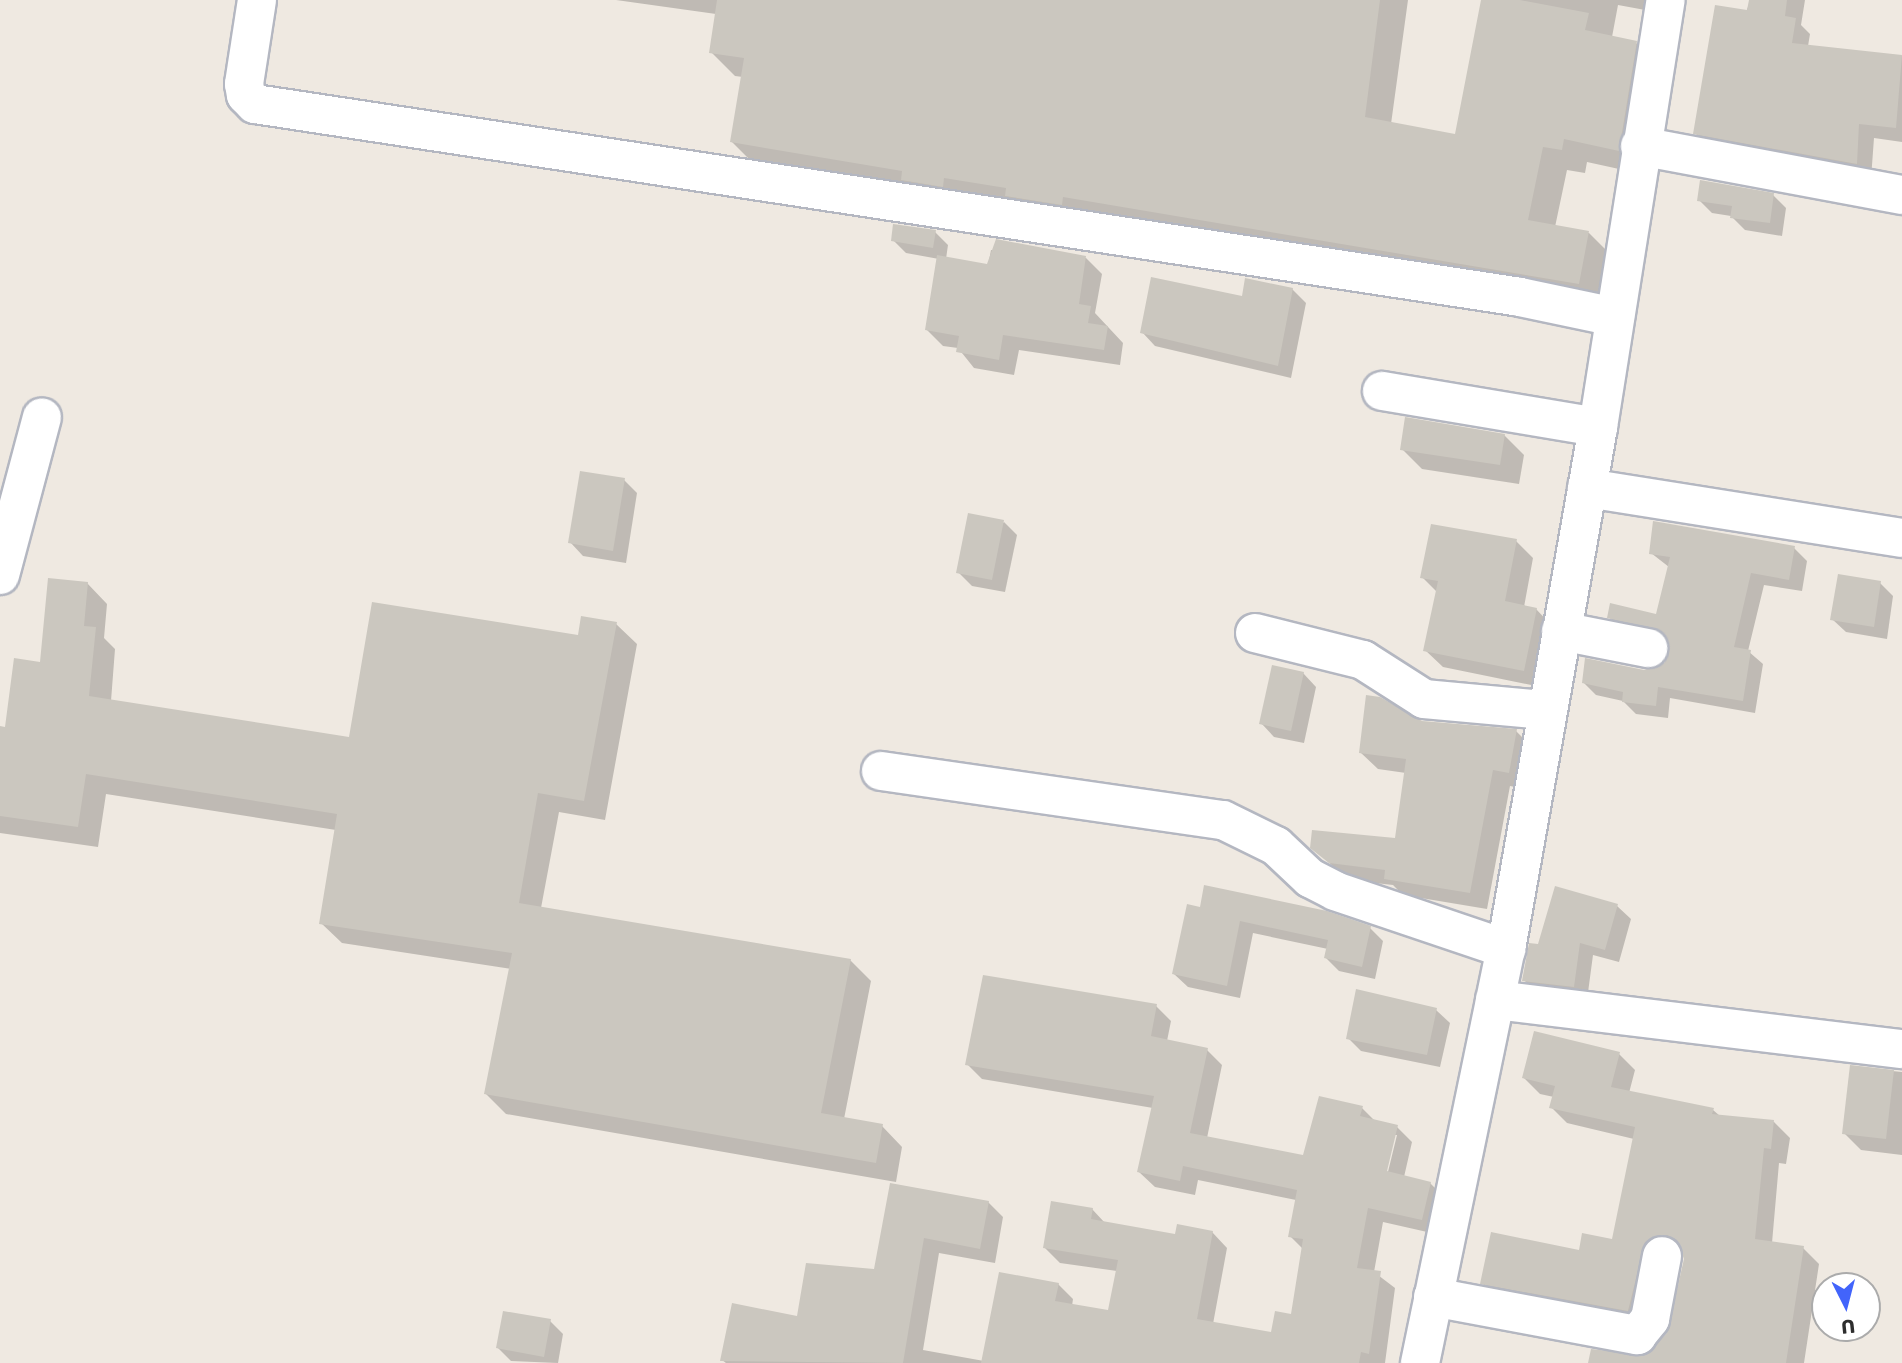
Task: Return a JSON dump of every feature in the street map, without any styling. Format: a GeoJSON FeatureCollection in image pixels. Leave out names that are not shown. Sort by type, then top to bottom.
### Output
{"type":"FeatureCollection","features":[{"type":"Feature","properties":{"kind":"street"},"geometry":{"type":"LineString","coordinates":[[257,0],[244,84],[246,95],[255,104],[1520,297],[1615,317]]}},
{"type":"Feature","properties":{"kind":"street"},"geometry":{"type":"LineString","coordinates":[[1420,1363],[1506,949],[1546,710],[1598,428],[1640,146],[1666,0]]}},
{"type":"Feature","properties":{"kind":"street"},"geometry":{"type":"LineString","coordinates":[[1640,146],[1902,195]]}},
{"type":"Feature","properties":{"kind":"street"},"geometry":{"type":"LineString","coordinates":[[1382,391],[1598,428]]}},
{"type":"Feature","properties":{"kind":"street"},"geometry":{"type":"LineString","coordinates":[[0,575],[42,417]]}},
{"type":"Feature","properties":{"kind":"street"},"geometry":{"type":"LineString","coordinates":[[1587,488],[1902,538]]}},
{"type":"Feature","properties":{"kind":"street"},"geometry":{"type":"LineString","coordinates":[[1561,631],[1648,648]]}},
{"type":"Feature","properties":{"kind":"street"},"geometry":{"type":"LineString","coordinates":[[1255,633],[1363,660],[1424,699],[1546,710]]}},
{"type":"Feature","properties":{"kind":"street"},"geometry":{"type":"LineString","coordinates":[[881,771],[1236,824],[1276,846],[1310,878],[1335,891],[1506,949]]}},
{"type":"Feature","properties":{"kind":"street"},"geometry":{"type":"LineString","coordinates":[[1495,1000],[1902,1049]]}},
{"type":"Feature","properties":{"kind":"street"},"geometry":{"type":"LineString","coordinates":[[1433,1297],[1636,1335],[1650,1319],[1662,1255]]}},
{"type":"Feature","properties":{"kind":"building"},"geometry":{"type":"Polygon","coordinates":[[[717,0],[1380,0],[1365,117],[1455,134],[1481,0],[1520,0],[1589,13],[1585,30],[1637,41],[1619,151],[1564,139],[1562,150],[1543,147],[1528,220],[1589,231],[1579,284],[1063,197],[1062,205],[1005,196],[1006,188],[944,178],[943,187],[901,180],[902,171],[730,142],[744,58],[709,53],[717,0]]]}},
{"type":"Feature","properties":{"kind":"building"},"geometry":{"type":"Polygon","coordinates":[[[1749,0],[1787,0],[1785,16],[1796,18],[1792,43],[1902,55],[1896,128],[1859,124],[1857,164],[1693,134],[1715,5],[1747,10],[1749,0]]]}},
{"type":"Feature","properties":{"kind":"building"},"geometry":{"type":"Polygon","coordinates":[[[1700,180],[1774,193],[1770,223],[1730,218],[1732,206],[1697,201],[1700,180]]]}},
{"type":"Feature","properties":{"kind":"building"},"geometry":{"type":"Polygon","coordinates":[[[893,224],[936,230],[933,248],[891,241],[893,224]]]}},
{"type":"Feature","properties":{"kind":"building"},"geometry":{"type":"Polygon","coordinates":[[[996,239],[1086,256],[1079,304],[1091,306],[1088,323],[1108,326],[1104,350],[1003,335],[999,360],[956,352],[959,336],[925,330],[937,255],[987,264],[996,239]]]}},
{"type":"Feature","properties":{"kind":"building"},"geometry":{"type":"Polygon","coordinates":[[[1151,277],[1242,296],[1245,278],[1293,288],[1278,366],[1140,333],[1151,277]]]}},
{"type":"Feature","properties":{"kind":"building"},"geometry":{"type":"Polygon","coordinates":[[[1405,417],[1505,434],[1500,465],[1400,450],[1405,417]]]}},
{"type":"Feature","properties":{"kind":"building"},"geometry":{"type":"Polygon","coordinates":[[[580,471],[625,478],[613,551],[568,543],[580,471]]]}},
{"type":"Feature","properties":{"kind":"building"},"geometry":{"type":"Polygon","coordinates":[[[968,513],[1004,520],[992,580],[956,573],[968,513]]]}},
{"type":"Feature","properties":{"kind":"building"},"geometry":{"type":"Polygon","coordinates":[[[1653,521],[1795,546],[1789,580],[1751,573],[1734,647],[1751,650],[1743,701],[1658,687],[1656,706],[1622,702],[1623,692],[1582,683],[1585,658],[1644,670],[1664,663],[1669,653],[1662,631],[1607,618],[1610,603],[1656,614],[1670,557],[1649,554],[1653,521]]]}},
{"type":"Feature","properties":{"kind":"building"},"geometry":{"type":"Polygon","coordinates":[[[1431,524],[1517,539],[1505,601],[1537,608],[1524,671],[1423,651],[1438,581],[1420,578],[1431,524]]]}},
{"type":"Feature","properties":{"kind":"building"},"geometry":{"type":"Polygon","coordinates":[[[1838,574],[1881,581],[1874,627],[1830,620],[1838,574]]]}},
{"type":"Feature","properties":{"kind":"building"},"geometry":{"type":"Polygon","coordinates":[[[48,578],[88,582],[84,626],[96,627],[89,696],[349,737],[372,602],[578,635],[581,616],[617,622],[584,801],[538,793],[519,903],[851,959],[821,1113],[883,1124],[876,1163],[484,1094],[512,953],[319,924],[337,814],[86,774],[78,827],[0,816],[0,726],[5,727],[14,658],[40,662],[48,578]]]}},
{"type":"Feature","properties":{"kind":"building"},"geometry":{"type":"Polygon","coordinates":[[[1272,665],[1304,672],[1291,731],[1259,724],[1272,665]]]}},
{"type":"Feature","properties":{"kind":"building"},"geometry":{"type":"Polygon","coordinates":[[[1366,695],[1380,697],[1422,721],[1517,729],[1509,773],[1493,770],[1470,893],[1384,879],[1385,870],[1329,863],[1310,848],[1312,830],[1395,838],[1406,759],[1359,753],[1366,695]]]}},
{"type":"Feature","properties":{"kind":"building"},"geometry":{"type":"Polygon","coordinates":[[[1204,885],[1327,911],[1371,926],[1362,967],[1324,958],[1328,940],[1240,921],[1227,986],[1172,974],[1187,904],[1200,907],[1204,885]]]}},
{"type":"Feature","properties":{"kind":"building"},"geometry":{"type":"Polygon","coordinates":[[[1555,886],[1618,904],[1605,950],[1580,943],[1574,987],[1522,981],[1529,943],[1538,944],[1555,886]]]}},
{"type":"Feature","properties":{"kind":"building"},"geometry":{"type":"Polygon","coordinates":[[[983,975],[1157,1004],[1151,1036],[1208,1048],[1190,1133],[1303,1155],[1319,1096],[1363,1106],[1360,1116],[1398,1125],[1387,1171],[1431,1182],[1422,1220],[1368,1208],[1357,1268],[1381,1271],[1369,1354],[1361,1352],[1359,1363],[981,1363],[999,1272],[1059,1283],[1055,1301],[1108,1310],[1118,1260],[1043,1248],[1051,1201],[1093,1208],[1091,1219],[1175,1234],[1177,1224],[1213,1231],[1197,1319],[1271,1332],[1275,1311],[1291,1314],[1303,1239],[1288,1237],[1297,1190],[1183,1166],[1180,1181],[1137,1172],[1154,1096],[965,1065],[983,975]]]}},
{"type":"Feature","properties":{"kind":"building"},"geometry":{"type":"Polygon","coordinates":[[[1356,989],[1437,1008],[1427,1055],[1346,1039],[1356,989]]]}},
{"type":"Feature","properties":{"kind":"building"},"geometry":{"type":"Polygon","coordinates":[[[1534,1031],[1620,1052],[1611,1087],[1714,1108],[1712,1114],[1774,1120],[1771,1149],[1764,1148],[1755,1239],[1804,1246],[1786,1363],[1588,1363],[1591,1349],[1645,1355],[1667,1333],[1684,1259],[1677,1240],[1667,1235],[1645,1242],[1628,1311],[1480,1284],[1491,1232],[1579,1250],[1582,1233],[1612,1239],[1635,1127],[1549,1108],[1555,1086],[1522,1078],[1534,1031]]]}},
{"type":"Feature","properties":{"kind":"building"},"geometry":{"type":"Polygon","coordinates":[[[1850,1065],[1894,1070],[1886,1139],[1842,1134],[1850,1065]]]}},
{"type":"Feature","properties":{"kind":"building"},"geometry":{"type":"Polygon","coordinates":[[[890,1183],[989,1201],[980,1249],[924,1238],[903,1363],[720,1361],[732,1303],[797,1316],[806,1263],[874,1269],[890,1183]]]}},
{"type":"Feature","properties":{"kind":"building"},"geometry":{"type":"Polygon","coordinates":[[[503,1311],[551,1319],[544,1357],[496,1348],[503,1311]]]}}]}
